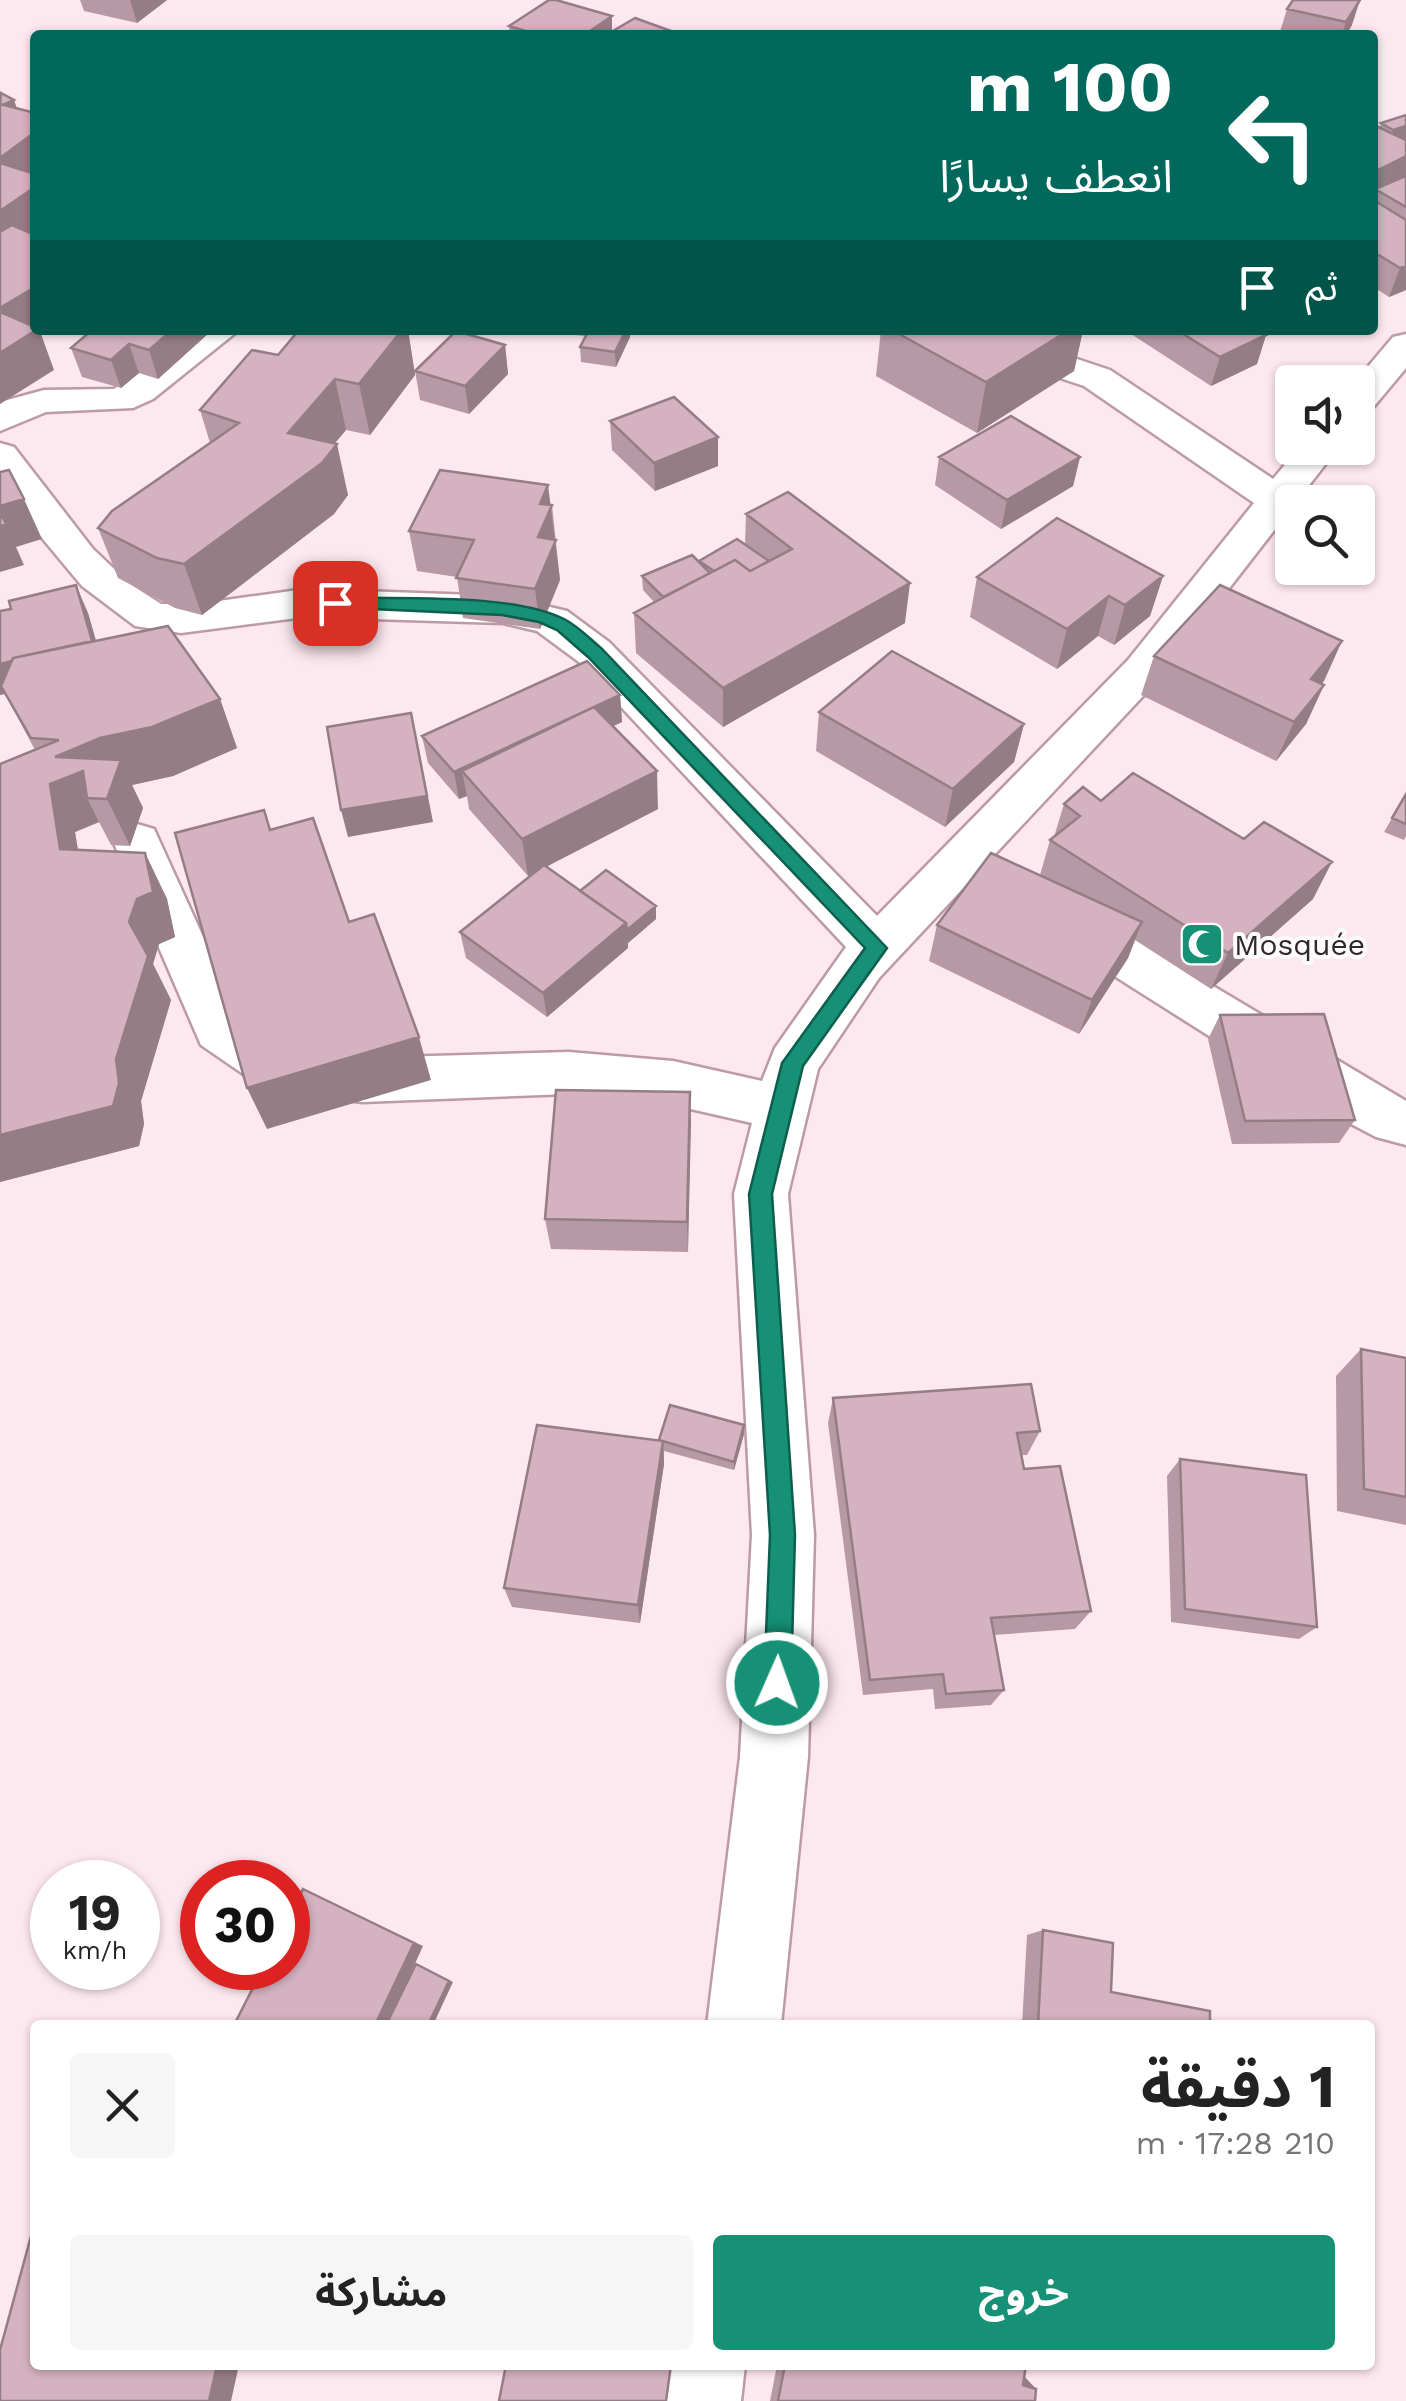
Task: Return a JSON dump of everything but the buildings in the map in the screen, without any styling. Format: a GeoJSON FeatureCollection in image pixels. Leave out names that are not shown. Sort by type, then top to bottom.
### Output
{"type":"FeatureCollection","features":[{"type":"Feature","properties":{"kind":"street"},"geometry":{"type":"LineString","coordinates":[[0,420],[13,410],[44,401],[120,400],[140,391],[214,335]]}},
{"type":"Feature","properties":{"kind":"street"},"geometry":{"type":"LineString","coordinates":[[988,335],[1019,352],[1097,378],[1275,499]]}},
{"type":"Feature","properties":{"kind":"street"},"geometry":{"type":"LineString","coordinates":[[1375,381],[1406,344]]}},
{"type":"Feature","properties":{"kind":"street"},"geometry":{"type":"LineString","coordinates":[[0,455],[87,566],[137,610],[155,617],[177,619],[266,605],[335,603],[502,610],[543,617],[563,626],[594,652],[877,948]]}},
{"type":"Feature","properties":{"kind":"street"},"geometry":{"type":"LineString","coordinates":[[1289,485],[1306,465]]}},
{"type":"Feature","properties":{"kind":"street"},"geometry":{"type":"LineString","coordinates":[[745,2020],[774,1757],[782,1535],[761,1194],[792,1063],[861,964],[1143,670],[1275,503]]}},
{"type":"Feature","properties":{"kind":"street"},"geometry":{"type":"LineString","coordinates":[[137,841],[219,1030],[276,1069],[362,1080],[569,1074],[672,1083],[782,1108]]}},
{"type":"Feature","properties":{"kind":"street"},"geometry":{"type":"LineString","coordinates":[[950,872],[1069,923],[1353,1099],[1394,1122],[1406,1123]]}},
{"type":"Feature","properties":{"kind":"street"},"geometry":{"type":"LineString","coordinates":[[700,2401],[704,2370]]}},
{"type":"Feature","properties":{"kind":"place","name":"Mosquée"},"geometry":{"type":"Point","coordinates":[1202,944]}},
{"type":"Feature","properties":{"kind":"route"},"geometry":{"type":"LineString","coordinates":[[335,603],[502,610],[543,617],[563,626],[594,652],[877,948],[861,964],[792,1063],[761,1194],[782,1535],[777,1683]]}}]}
